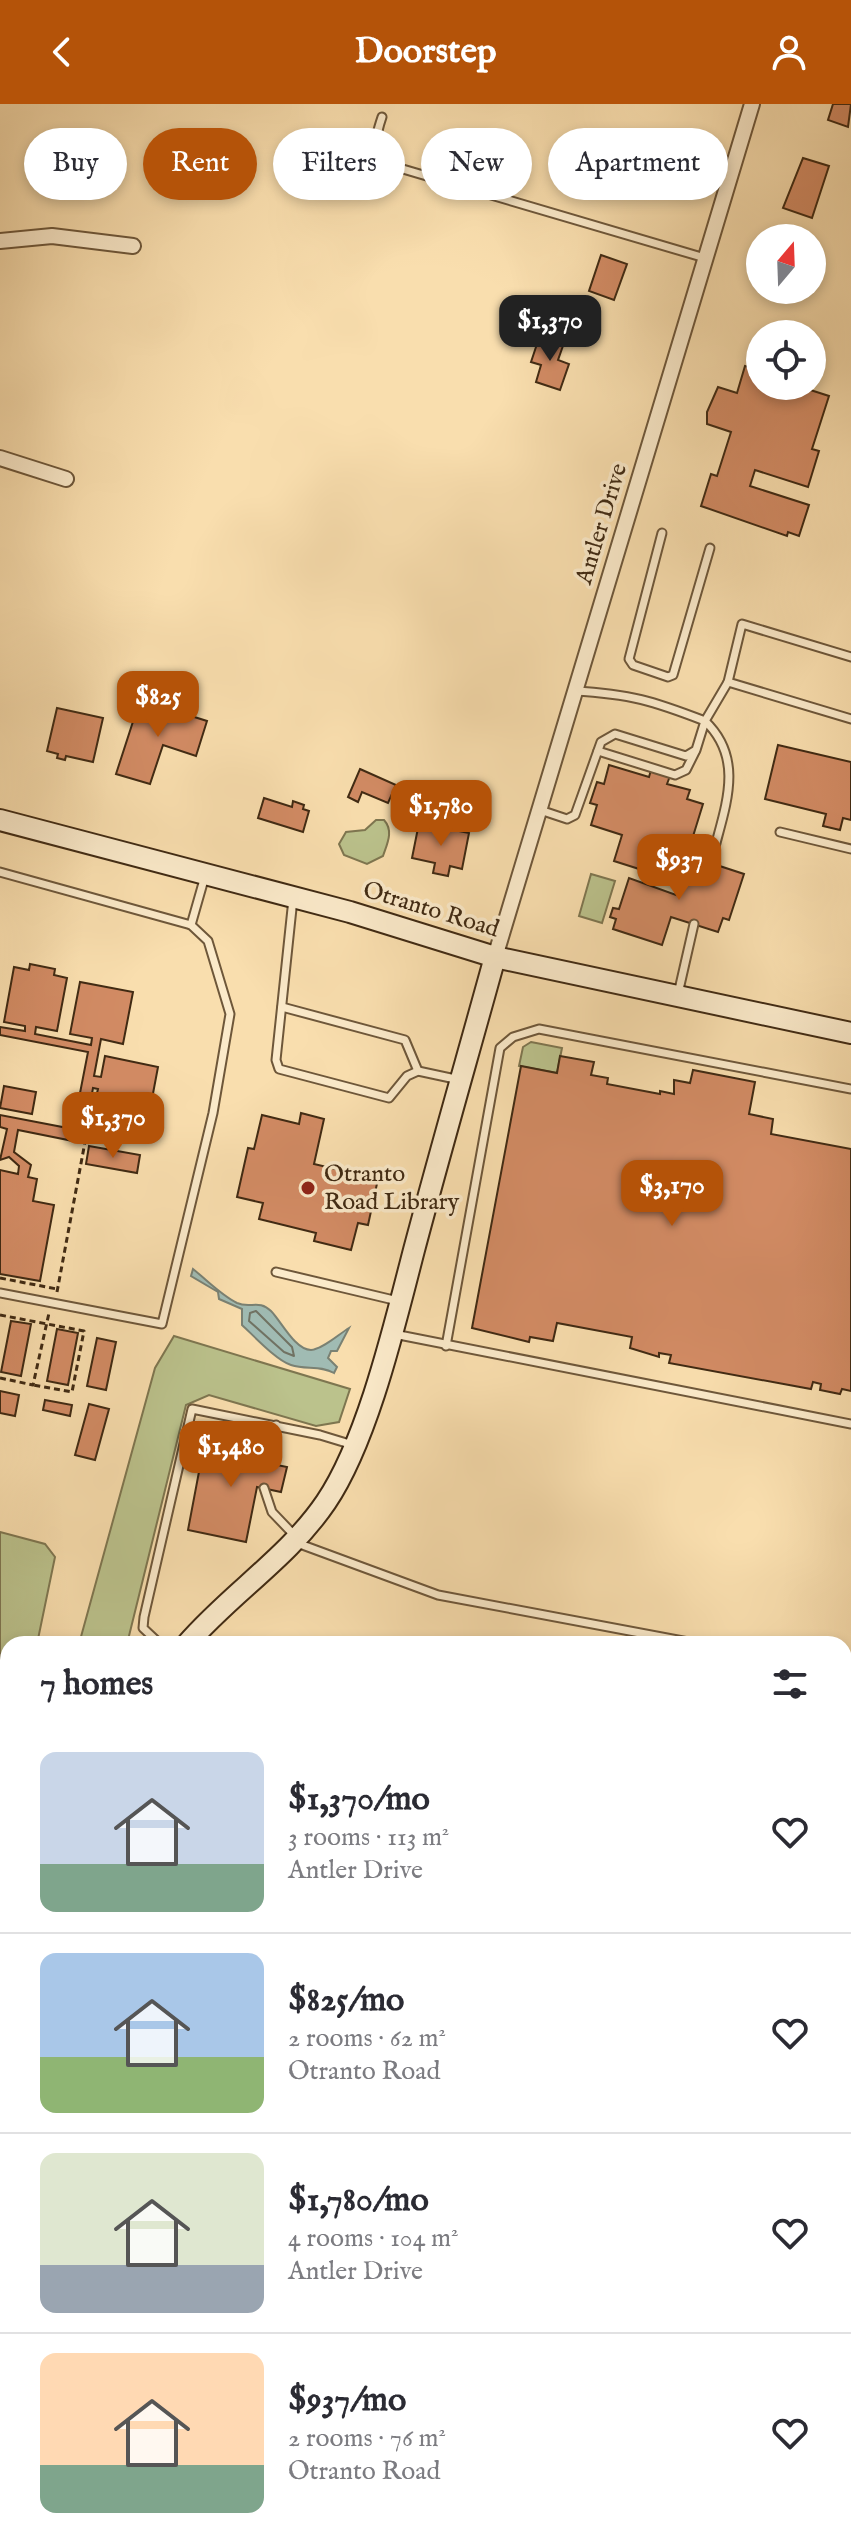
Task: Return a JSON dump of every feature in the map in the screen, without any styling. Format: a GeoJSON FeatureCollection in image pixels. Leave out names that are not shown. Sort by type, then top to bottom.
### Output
{"type":"FeatureCollection","features":[{"type":"Feature","properties":{"kind":"street","name":"Antler Drive"},"geometry":{"type":"LineString","coordinates":[[495,957],[752,104]]}},
{"type":"Feature","properties":{"kind":"street"},"geometry":{"type":"LineString","coordinates":[[0,241],[52,236],[133,246]]}},
{"type":"Feature","properties":{"kind":"street"},"geometry":{"type":"LineString","coordinates":[[0,458],[66,479]]}},
{"type":"Feature","properties":{"kind":"street","name":"Otranto Road"},"geometry":{"type":"LineString","coordinates":[[0,820],[293,897],[495,957],[851,1033]]}},
{"type":"Feature","properties":{"kind":"street"},"geometry":{"type":"LineString","coordinates":[[194,1636],[219,1608],[298,1541],[329,1498],[353,1445],[391,1334],[495,957]]}},
{"type":"Feature","properties":{"kind":"lane"},"geometry":{"type":"LineString","coordinates":[[382,117],[375,139],[379,155],[396,167],[705,258]]}},
{"type":"Feature","properties":{"kind":"lane"},"geometry":{"type":"LineString","coordinates":[[662,533],[629,659],[633,665],[668,677],[673,675],[710,548]]}},
{"type":"Feature","properties":{"kind":"lane"},"geometry":{"type":"LineString","coordinates":[[598,751],[680,775],[696,750],[705,721],[728,682],[742,624],[851,657]]}},
{"type":"Feature","properties":{"kind":"lane"},"geometry":{"type":"LineString","coordinates":[[728,682],[851,719]]}},
{"type":"Feature","properties":{"kind":"lane"},"geometry":{"type":"LineString","coordinates":[[574,691],[647,699],[705,721],[720,736],[728,752],[731,770],[711,863]]}},
{"type":"Feature","properties":{"kind":"lane"},"geometry":{"type":"LineString","coordinates":[[538,810],[567,819],[575,815],[606,736],[615,734],[686,756],[696,750]]}},
{"type":"Feature","properties":{"kind":"lane"},"geometry":{"type":"LineString","coordinates":[[780,832],[851,849]]}},
{"type":"Feature","properties":{"kind":"lane"},"geometry":{"type":"LineString","coordinates":[[0,872],[191,925],[208,941],[230,1014],[213,1113],[162,1324],[0,1293]]}},
{"type":"Feature","properties":{"kind":"lane"},"geometry":{"type":"LineString","coordinates":[[191,925],[206,874]]}},
{"type":"Feature","properties":{"kind":"lane"},"geometry":{"type":"LineString","coordinates":[[293,897],[276,1060],[279,1069],[389,1098],[407,1076],[418,1071],[460,1080]]}},
{"type":"Feature","properties":{"kind":"lane"},"geometry":{"type":"LineString","coordinates":[[677,996],[694,924]]}},
{"type":"Feature","properties":{"kind":"lane"},"geometry":{"type":"LineString","coordinates":[[282,1007],[405,1040],[418,1071]]}},
{"type":"Feature","properties":{"kind":"lane"},"geometry":{"type":"LineString","coordinates":[[446,1346],[500,1048],[513,1037],[539,1029],[851,1089]]}},
{"type":"Feature","properties":{"kind":"lane"},"geometry":{"type":"LineString","coordinates":[[276,1272],[400,1301]]}},
{"type":"Feature","properties":{"kind":"lane"},"geometry":{"type":"LineString","coordinates":[[391,1334],[851,1424]]}},
{"type":"Feature","properties":{"kind":"lane"},"geometry":{"type":"LineString","coordinates":[[152,1636],[143,1628],[144,1617],[188,1415],[200,1408],[353,1445]]}},
{"type":"Feature","properties":{"kind":"lane"},"geometry":{"type":"LineString","coordinates":[[269,1463],[276,1425]]}},
{"type":"Feature","properties":{"kind":"lane"},"geometry":{"type":"LineString","coordinates":[[264,1488],[272,1512],[298,1541],[438,1595],[656,1636]]}},
{"type":"Feature","properties":{"kind":"path"},"geometry":{"type":"LineString","coordinates":[[33,1385],[46,1323],[57,1289],[85,1142]]}},
{"type":"Feature","properties":{"kind":"path"},"geometry":{"type":"LineString","coordinates":[[0,1278],[57,1289]]}},
{"type":"Feature","properties":{"kind":"path"},"geometry":{"type":"LineString","coordinates":[[0,1315],[84,1331],[72,1392],[0,1378]]}},
{"type":"Feature","properties":{"kind":"green space"},"geometry":{"type":"Polygon","coordinates":[[[376,820],[384,820],[389,829],[383,856],[367,864],[344,855],[339,844],[346,832],[365,830],[376,820]]]}},
{"type":"Feature","properties":{"kind":"green space"},"geometry":{"type":"Polygon","coordinates":[[[591,874],[615,881],[602,923],[579,916],[591,874]]]}},
{"type":"Feature","properties":{"kind":"green space"},"geometry":{"type":"Polygon","coordinates":[[[531,1042],[562,1048],[557,1073],[519,1066],[523,1047],[531,1042]]]}},
{"type":"Feature","properties":{"kind":"green space"},"geometry":{"type":"Polygon","coordinates":[[[174,1336],[350,1389],[339,1422],[316,1426],[209,1395],[186,1405],[129,1636],[81,1636],[155,1368],[174,1336]]]}},
{"type":"Feature","properties":{"kind":"green space"},"geometry":{"type":"Polygon","coordinates":[[[0,1532],[45,1544],[55,1557],[39,1636],[0,1636],[0,1532]]]}},
{"type":"Feature","properties":{"kind":"water"},"geometry":{"type":"Polygon","coordinates":[[[193,1269],[237,1303],[267,1307],[305,1349],[321,1347],[349,1328],[337,1351],[331,1351],[328,1358],[337,1367],[334,1373],[291,1365],[279,1358],[242,1325],[242,1309],[219,1299],[218,1292],[191,1276],[193,1269]]]}},
{"type":"Feature","properties":{"kind":"building"},"geometry":{"type":"Polygon","coordinates":[[[833,104],[851,104],[848,127],[828,120],[833,104]]]}},
{"type":"Feature","properties":{"kind":"building"},"geometry":{"type":"Polygon","coordinates":[[[803,158],[829,166],[812,218],[783,208],[803,158]]]}},
{"type":"Feature","properties":{"kind":"building"},"geometry":{"type":"Polygon","coordinates":[[[601,255],[627,264],[614,300],[589,291],[601,255]]]}},
{"type":"Feature","properties":{"kind":"building"},"geometry":{"type":"Polygon","coordinates":[[[540,335],[564,343],[558,360],[569,364],[560,390],[536,382],[541,365],[531,362],[540,335]]]}},
{"type":"Feature","properties":{"kind":"building"},"geometry":{"type":"Polygon","coordinates":[[[745,366],[746,400],[826,400],[826,395],[829,396],[812,449],[819,451],[808,487],[755,470],[750,486],[809,505],[799,536],[788,532],[787,536],[701,506],[711,474],[717,476],[731,432],[707,424],[707,412],[718,387],[737,393],[745,366]]]}},
{"type":"Feature","properties":{"kind":"building"},"geometry":{"type":"Polygon","coordinates":[[[140,700],[207,721],[196,756],[163,745],[150,784],[116,774],[140,700]]]}},
{"type":"Feature","properties":{"kind":"building"},"geometry":{"type":"Polygon","coordinates":[[[57,708],[103,718],[93,762],[66,756],[65,760],[47,751],[57,708]]]}},
{"type":"Feature","properties":{"kind":"building"},"geometry":{"type":"Polygon","coordinates":[[[778,745],[851,762],[851,820],[843,818],[840,830],[823,826],[826,814],[765,799],[778,745]]]}},
{"type":"Feature","properties":{"kind":"building"},"geometry":{"type":"Polygon","coordinates":[[[609,765],[649,777],[651,770],[670,776],[667,784],[690,790],[687,799],[703,804],[690,846],[673,841],[661,876],[614,861],[622,835],[591,825],[597,805],[590,803],[597,782],[604,784],[609,765]]]}},
{"type":"Feature","properties":{"kind":"building"},"geometry":{"type":"Polygon","coordinates":[[[360,769],[396,785],[388,803],[362,792],[358,802],[348,797],[360,769]]]}},
{"type":"Feature","properties":{"kind":"building"},"geometry":{"type":"Polygon","coordinates":[[[264,798],[292,807],[293,801],[304,805],[303,809],[309,811],[303,832],[258,818],[264,798]]]}},
{"type":"Feature","properties":{"kind":"building"},"geometry":{"type":"Polygon","coordinates":[[[419,823],[469,833],[462,869],[450,866],[448,876],[433,873],[435,863],[412,858],[419,823]]]}},
{"type":"Feature","properties":{"kind":"building"},"geometry":{"type":"Polygon","coordinates":[[[689,856],[744,874],[729,920],[723,918],[718,932],[671,917],[662,945],[613,929],[616,919],[610,917],[613,908],[619,909],[629,878],[676,895],[689,856]]]}},
{"type":"Feature","properties":{"kind":"building"},"geometry":{"type":"Polygon","coordinates":[[[30,964],[55,969],[54,975],[67,978],[57,1031],[36,1027],[35,1034],[91,1045],[92,1038],[70,1034],[80,982],[133,992],[123,1044],[101,1039],[94,1076],[101,1077],[105,1056],[158,1067],[148,1120],[93,1109],[98,1089],[93,1088],[83,1143],[18,1130],[14,1152],[31,1165],[28,1177],[37,1179],[33,1201],[54,1205],[40,1281],[0,1274],[0,1170],[18,1174],[19,1166],[9,1157],[0,1160],[7,1129],[0,1127],[0,1115],[73,1129],[88,1052],[0,1035],[0,1027],[25,1031],[25,1026],[4,1022],[14,967],[29,970],[30,964]]]}},
{"type":"Feature","properties":{"kind":"building"},"geometry":{"type":"Polygon","coordinates":[[[560,1056],[594,1062],[591,1075],[608,1078],[607,1084],[660,1094],[660,1091],[674,1094],[674,1080],[690,1083],[693,1070],[755,1082],[749,1114],[773,1119],[771,1134],[851,1149],[851,1391],[842,1389],[840,1394],[820,1390],[821,1384],[813,1382],[811,1389],[669,1363],[671,1355],[659,1353],[659,1357],[630,1348],[632,1337],[557,1323],[553,1341],[530,1337],[529,1342],[472,1328],[521,1066],[557,1073],[560,1056]]]}},
{"type":"Feature","properties":{"kind":"building"},"geometry":{"type":"Polygon","coordinates":[[[4,1086],[36,1092],[32,1114],[0,1108],[4,1086]]]}},
{"type":"Feature","properties":{"kind":"building","name":"Otranto Road Library"},"geometry":{"type":"Polygon","coordinates":[[[301,1113],[324,1119],[314,1164],[378,1179],[368,1225],[358,1223],[351,1250],[314,1241],[316,1233],[259,1219],[263,1203],[237,1197],[248,1148],[254,1149],[262,1115],[299,1124],[301,1113]]]}},
{"type":"Feature","properties":{"kind":"building"},"geometry":{"type":"Polygon","coordinates":[[[89,1146],[140,1155],[137,1173],[86,1164],[89,1146]]]}},
{"type":"Feature","properties":{"kind":"building"},"geometry":{"type":"Polygon","coordinates":[[[11,1321],[31,1324],[21,1376],[1,1372],[11,1321]]]}},
{"type":"Feature","properties":{"kind":"building"},"geometry":{"type":"Polygon","coordinates":[[[57,1329],[78,1333],[68,1385],[47,1381],[57,1329]]]}},
{"type":"Feature","properties":{"kind":"building"},"geometry":{"type":"Polygon","coordinates":[[[97,1338],[116,1342],[106,1390],[87,1386],[97,1338]]]}},
{"type":"Feature","properties":{"kind":"building"},"geometry":{"type":"Polygon","coordinates":[[[0,1391],[19,1395],[15,1416],[0,1413],[0,1391]]]}},
{"type":"Feature","properties":{"kind":"building"},"geometry":{"type":"Polygon","coordinates":[[[45,1400],[72,1405],[70,1416],[43,1410],[45,1400]]]}},
{"type":"Feature","properties":{"kind":"building"},"geometry":{"type":"Polygon","coordinates":[[[89,1404],[109,1409],[95,1460],[75,1455],[89,1404]]]}},
{"type":"Feature","properties":{"kind":"building"},"geometry":{"type":"Polygon","coordinates":[[[205,1440],[263,1452],[262,1462],[287,1467],[281,1492],[257,1487],[246,1542],[188,1530],[205,1440]]]}},
{"type":"Feature","properties":{"kind":"place","name":"Otranto Road Library"},"geometry":{"type":"Point","coordinates":[308,1188]}}]}
